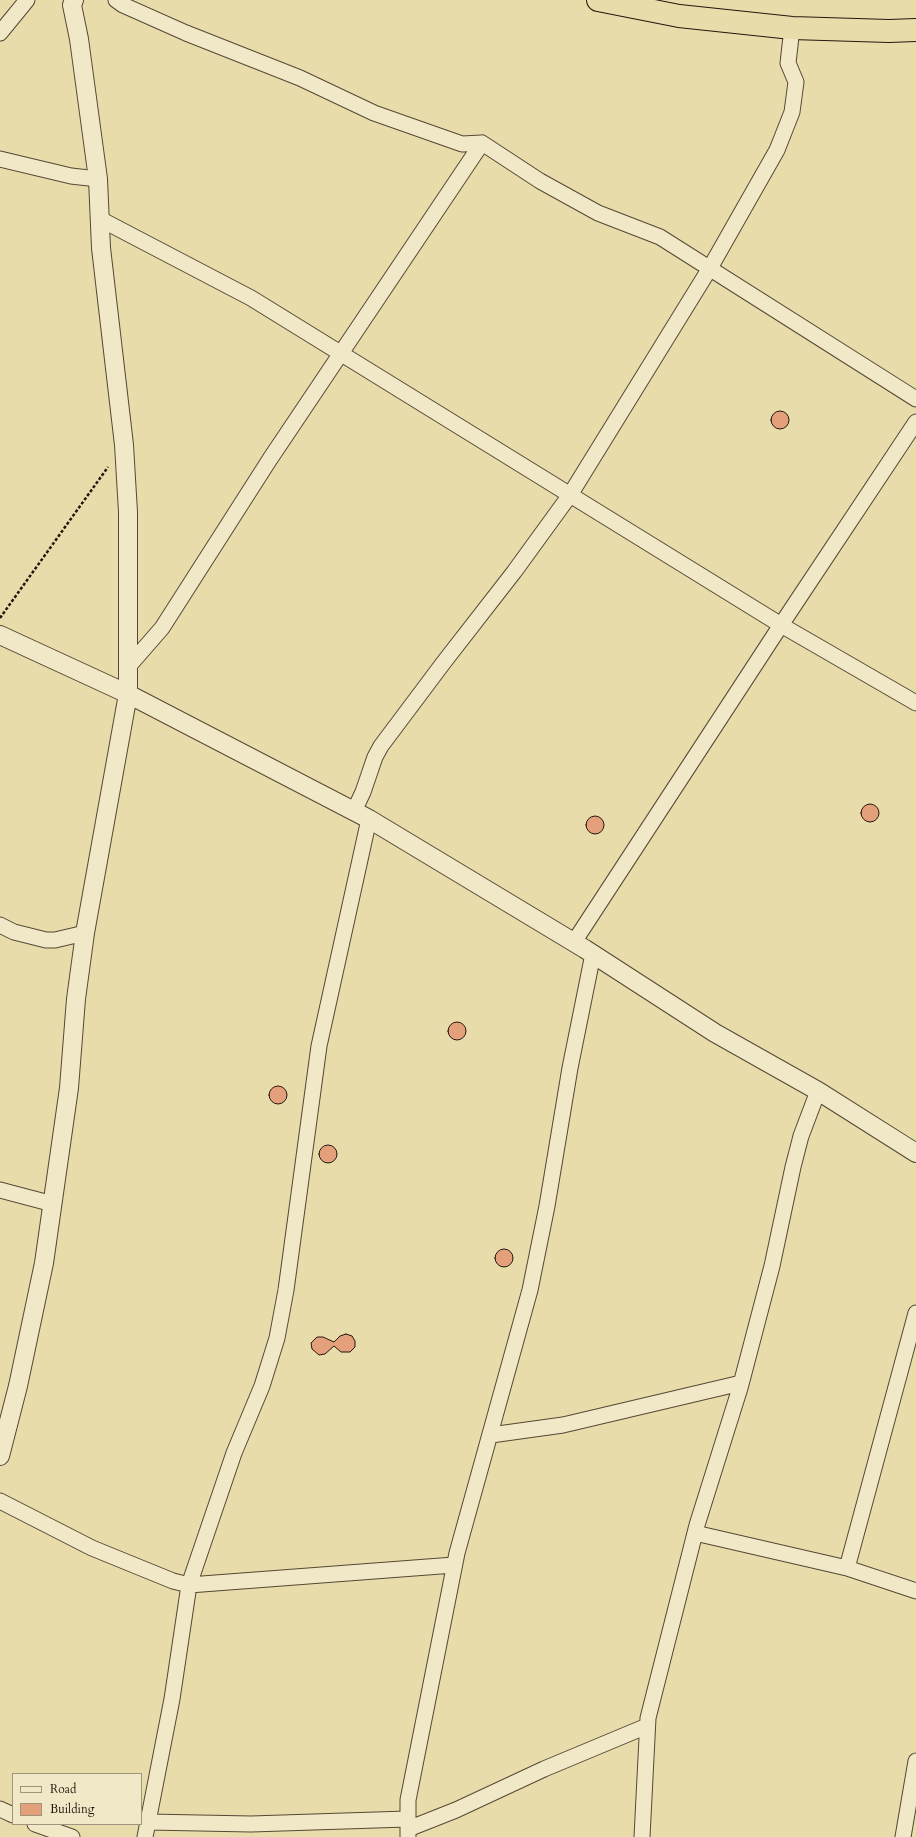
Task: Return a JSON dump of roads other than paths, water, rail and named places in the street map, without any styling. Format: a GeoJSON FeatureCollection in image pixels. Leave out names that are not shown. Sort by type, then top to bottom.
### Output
{"type":"FeatureCollection","features":[{"type":"Feature","properties":{"kind":"highway"},"geometry":{"type":"LineString","coordinates":[[598,0],[679,16],[792,28],[874,31],[916,30]]}},
{"type":"Feature","properties":{"kind":"street"},"geometry":{"type":"LineString","coordinates":[[0,33],[27,0]]}},
{"type":"Feature","properties":{"kind":"street"},"geometry":{"type":"LineString","coordinates":[[0,1456],[18,1386],[44,1263],[69,1088],[76,999],[85,933],[128,694],[128,512],[124,445],[101,248],[98,179],[80,46],[72,5],[74,0]]}},
{"type":"Feature","properties":{"kind":"street"},"geometry":{"type":"LineString","coordinates":[[116,0],[123,5],[186,33],[300,78],[374,113],[462,144],[482,143],[546,184],[598,213],[660,237],[916,399]]}},
{"type":"Feature","properties":{"kind":"street"},"geometry":{"type":"LineString","coordinates":[[145,1837],[172,1699],[189,1585],[234,1453],[262,1386],[277,1338],[286,1290],[319,1046],[361,815],[363,792],[375,756],[462,637],[514,572],[570,495],[710,268],[777,150],[788,124],[796,82],[788,63],[792,28]]}},
{"type":"Feature","properties":{"kind":"street"},"geometry":{"type":"LineString","coordinates":[[128,666],[162,628],[340,354],[482,143]]}},
{"type":"Feature","properties":{"kind":"street"},"geometry":{"type":"LineString","coordinates":[[0,158],[71,176],[98,179]]}},
{"type":"Feature","properties":{"kind":"street"},"geometry":{"type":"LineString","coordinates":[[100,219],[251,298],[781,625],[916,703]]}},
{"type":"Feature","properties":{"kind":"street"},"geometry":{"type":"LineString","coordinates":[[574,942],[781,625],[916,422]]}},
{"type":"Feature","properties":{"kind":"street"},"geometry":{"type":"LineString","coordinates":[[0,635],[128,694],[361,815],[574,942],[715,1033],[818,1091],[916,1153]]}},
{"type":"Feature","properties":{"kind":"street"},"geometry":{"type":"LineString","coordinates":[[0,925],[14,932],[46,940],[56,940],[85,933]]}},
{"type":"Feature","properties":{"kind":"street"},"geometry":{"type":"LineString","coordinates":[[407,1828],[412,1780],[454,1565],[530,1290],[548,1206],[570,1068],[593,954]]}},
{"type":"Feature","properties":{"kind":"street"},"geometry":{"type":"LineString","coordinates":[[642,1837],[647,1726],[695,1533],[741,1383],[772,1266],[801,1136],[818,1091]]}},
{"type":"Feature","properties":{"kind":"street"},"geometry":{"type":"LineString","coordinates":[[0,1190],[53,1204]]}},
{"type":"Feature","properties":{"kind":"street"},"geometry":{"type":"LineString","coordinates":[[847,1568],[916,1313]]}},
{"type":"Feature","properties":{"kind":"street"},"geometry":{"type":"LineString","coordinates":[[491,1435],[563,1425],[741,1383]]}},
{"type":"Feature","properties":{"kind":"street"},"geometry":{"type":"LineString","coordinates":[[0,1501],[92,1548],[173,1581],[189,1585],[454,1565]]}},
{"type":"Feature","properties":{"kind":"street"},"geometry":{"type":"LineString","coordinates":[[695,1533],[847,1568],[916,1591]]}},
{"type":"Feature","properties":{"kind":"street"},"geometry":{"type":"LineString","coordinates":[[148,1822],[407,1828],[456,1810],[544,1769],[647,1726]]}},
{"type":"Feature","properties":{"kind":"street"},"geometry":{"type":"LineString","coordinates":[[903,1837],[916,1761]]}},
{"type":"Feature","properties":{"kind":"street"},"geometry":{"type":"LineString","coordinates":[[0,1810],[12,1815]]}},
{"type":"Feature","properties":{"kind":"street"},"geometry":{"type":"LineString","coordinates":[[38,1825],[72,1837]]}}]}
